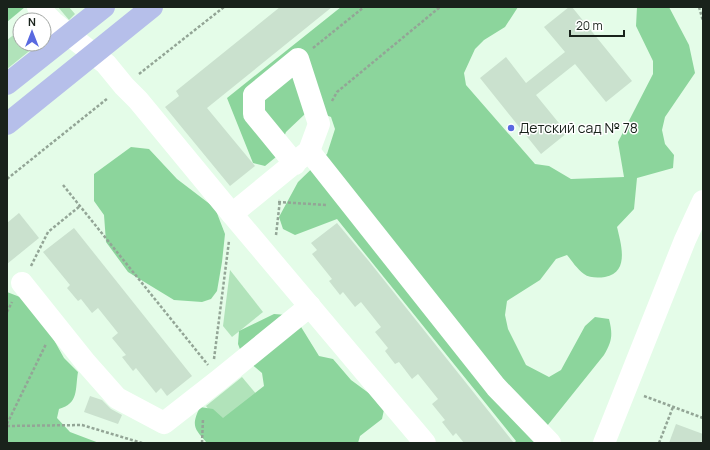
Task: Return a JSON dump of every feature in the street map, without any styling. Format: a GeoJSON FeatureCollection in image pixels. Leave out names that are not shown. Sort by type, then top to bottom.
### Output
{"type":"FeatureCollection","features":[{"type":"Feature","properties":{"kind":"main road"},"geometry":{"type":"LineString","coordinates":[[7,84],[104,7]]}},
{"type":"Feature","properties":{"kind":"main road"},"geometry":{"type":"LineString","coordinates":[[7,124],[152,7]]}},
{"type":"Feature","properties":{"kind":"street"},"geometry":{"type":"LineString","coordinates":[[38,7],[53,22],[106,64],[138,100],[425,443]]}},
{"type":"Feature","properties":{"kind":"street"},"geometry":{"type":"LineString","coordinates":[[232,214],[296,162],[319,124],[298,59],[254,95],[254,114],[296,162],[353,207],[496,388],[550,443]]}},
{"type":"Feature","properties":{"kind":"street"},"geometry":{"type":"LineString","coordinates":[[604,443],[685,240],[703,201]]}},
{"type":"Feature","properties":{"kind":"street"},"geometry":{"type":"LineString","coordinates":[[22,283],[86,363],[117,398],[164,423],[216,375],[310,306]]}},
{"type":"Feature","properties":{"kind":"path"},"geometry":{"type":"LineString","coordinates":[[298,59],[364,7]]}},
{"type":"Feature","properties":{"kind":"path"},"geometry":{"type":"LineString","coordinates":[[319,124],[337,92],[440,7]]}},
{"type":"Feature","properties":{"kind":"path"},"geometry":{"type":"LineString","coordinates":[[699,7],[703,21]]}},
{"type":"Feature","properties":{"kind":"path"},"geometry":{"type":"LineString","coordinates":[[273,262],[280,202],[296,162]]}},
{"type":"Feature","properties":{"kind":"path"},"geometry":{"type":"LineString","coordinates":[[63,185],[216,375]]}},
{"type":"Feature","properties":{"kind":"path"},"geometry":{"type":"LineString","coordinates":[[250,200],[353,207]]}},
{"type":"Feature","properties":{"kind":"path"},"geometry":{"type":"LineString","coordinates":[[22,283],[48,232],[80,206]]}},
{"type":"Feature","properties":{"kind":"path"},"geometry":{"type":"LineString","coordinates":[[216,375],[232,214]]}},
{"type":"Feature","properties":{"kind":"path"},"geometry":{"type":"LineString","coordinates":[[48,316],[46,344],[7,425],[82,425],[142,443]]}},
{"type":"Feature","properties":{"kind":"path"},"geometry":{"type":"LineString","coordinates":[[640,394],[703,418]]}},
{"type":"Feature","properties":{"kind":"path"},"geometry":{"type":"LineString","coordinates":[[659,443],[673,407]]}},
{"type":"Feature","properties":{"kind":"green space"},"geometry":{"type":"Polygon","coordinates":[[[7,7],[25,7],[19,12],[12,12],[12,18],[7,22],[7,7]]]}},
{"type":"Feature","properties":{"kind":"green space"},"geometry":{"type":"Polygon","coordinates":[[[58,7],[69,7],[75,14],[69,20],[58,7]]]}},
{"type":"Feature","properties":{"kind":"green space"},"geometry":{"type":"Polygon","coordinates":[[[341,7],[518,7],[505,27],[484,40],[475,49],[464,73],[466,85],[535,164],[549,166],[571,179],[624,177],[618,142],[653,74],[653,61],[636,26],[637,7],[669,7],[689,45],[695,73],[665,117],[662,130],[665,144],[674,155],[673,168],[637,178],[634,209],[617,227],[622,249],[621,263],[618,269],[613,274],[605,277],[597,278],[588,276],[579,270],[567,255],[556,259],[540,280],[507,301],[505,315],[508,329],[526,365],[549,377],[561,370],[585,326],[595,317],[609,319],[611,338],[604,355],[539,436],[537,443],[514,443],[516,441],[337,219],[295,235],[283,229],[279,217],[298,182],[327,154],[335,129],[331,117],[318,112],[305,114],[286,132],[276,157],[265,166],[253,163],[227,98],[341,7]]]}},
{"type":"Feature","properties":{"kind":"green space"},"geometry":{"type":"Polygon","coordinates":[[[12,36],[12,52],[28,52],[7,69],[7,40],[12,36]]]}},
{"type":"Feature","properties":{"kind":"green space"},"geometry":{"type":"Polygon","coordinates":[[[131,147],[149,149],[177,179],[215,208],[225,234],[217,291],[211,299],[202,302],[174,300],[128,272],[106,242],[104,215],[94,201],[94,174],[131,147]]]}},
{"type":"Feature","properties":{"kind":"green space"},"geometry":{"type":"Polygon","coordinates":[[[230,270],[263,312],[232,337],[223,326],[230,270]]]}},
{"type":"Feature","properties":{"kind":"green space"},"geometry":{"type":"Polygon","coordinates":[[[7,292],[25,299],[49,331],[64,358],[78,372],[75,395],[70,403],[59,409],[57,418],[70,432],[99,443],[7,443],[7,292]]]}},
{"type":"Feature","properties":{"kind":"green space"},"geometry":{"type":"Polygon","coordinates":[[[274,314],[287,315],[298,322],[319,356],[333,359],[351,380],[385,405],[382,419],[360,436],[358,443],[207,443],[199,434],[195,426],[195,419],[200,407],[213,409],[223,418],[264,386],[262,373],[243,357],[238,344],[239,331],[274,314]]]}},
{"type":"Feature","properties":{"kind":"green space"},"geometry":{"type":"Polygon","coordinates":[[[242,377],[257,395],[220,424],[206,406],[242,377]]]}},
{"type":"Feature","properties":{"kind":"building"},"geometry":{"type":"Polygon","coordinates":[[[280,7],[332,7],[207,108],[255,166],[230,186],[165,107],[179,96],[176,91],[280,7]]]}},
{"type":"Feature","properties":{"kind":"building"},"geometry":{"type":"Polygon","coordinates":[[[569,7],[572,7],[632,81],[606,102],[575,64],[536,95],[567,133],[541,154],[480,78],[506,57],[526,83],[565,52],[544,27],[569,7]]]}},
{"type":"Feature","properties":{"kind":"building"},"geometry":{"type":"Polygon","coordinates":[[[19,213],[39,238],[7,264],[7,223],[19,213]]]}},
{"type":"Feature","properties":{"kind":"building"},"geometry":{"type":"Polygon","coordinates":[[[337,223],[514,443],[464,443],[456,433],[453,436],[442,422],[445,420],[432,404],[438,399],[418,374],[412,379],[399,362],[395,364],[385,351],[388,348],[375,332],[381,327],[361,302],[355,307],[343,292],[340,295],[329,281],[332,279],[312,254],[317,250],[311,243],[337,223]]]}},
{"type":"Feature","properties":{"kind":"building"},"geometry":{"type":"Polygon","coordinates":[[[74,228],[192,376],[167,396],[161,388],[156,393],[136,368],[133,371],[122,357],[126,355],[112,338],[118,333],[98,308],[92,313],[81,299],[78,301],[67,288],[70,285],[43,252],[74,228]]]}},
{"type":"Feature","properties":{"kind":"building"},"geometry":{"type":"Polygon","coordinates":[[[90,396],[102,400],[111,409],[122,415],[118,424],[84,412],[90,396]]]}},
{"type":"Feature","properties":{"kind":"building"},"geometry":{"type":"Polygon","coordinates":[[[676,424],[703,434],[703,443],[669,443],[676,424]]]}},
{"type":"Feature","properties":{"kind":"place","name":"Детский сад № 78"},"geometry":{"type":"Point","coordinates":[511,128]}}]}
